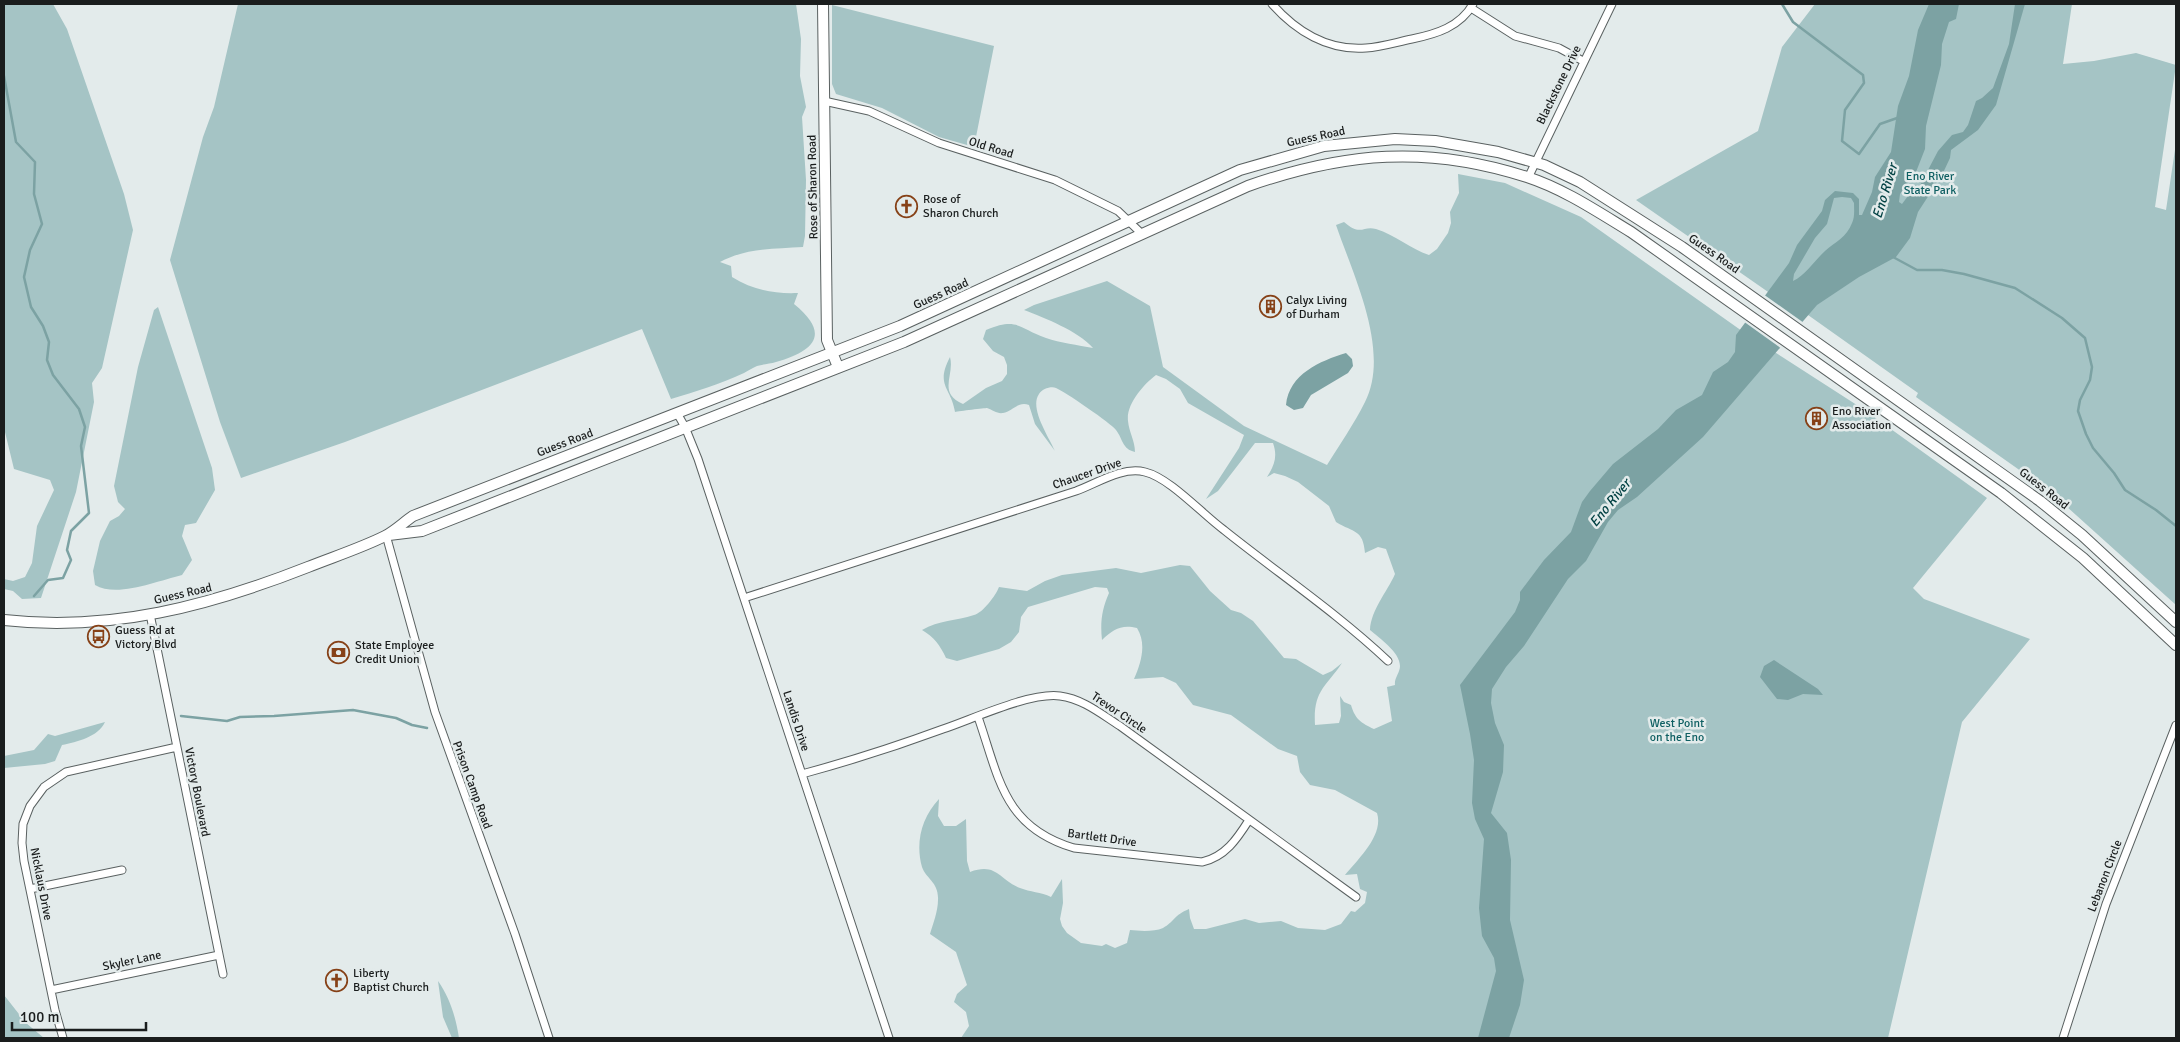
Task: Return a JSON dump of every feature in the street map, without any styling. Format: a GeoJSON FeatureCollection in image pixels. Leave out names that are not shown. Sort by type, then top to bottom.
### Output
{"type":"FeatureCollection","features":[{"type":"Feature","properties":{"kind":"main road","name":"Rose of Sharon Road"},"geometry":{"type":"LineString","coordinates":[[823,4],[826,317],[827,340],[838,367]]}},
{"type":"Feature","properties":{"kind":"main road","name":"Guess Road"},"geometry":{"type":"LineString","coordinates":[[4,620],[85,622],[150,614],[215,600],[286,576],[386,535],[413,516],[832,353],[963,298],[1240,170],[1324,146],[1395,139],[1434,140],[1498,152],[1534,162],[1580,182],[1616,204],[1738,287],[2040,500],[2082,535],[2176,622]]}},
{"type":"Feature","properties":{"kind":"main road","name":"Guess Road"},"geometry":{"type":"LineString","coordinates":[[386,535],[422,531],[910,339],[1248,186],[1285,173],[1340,161],[1374,156],[1411,156],[1481,165],[1528,178],[1572,197],[1631,232],[2001,493],[2083,558],[2176,645]]}},
{"type":"Feature","properties":{"kind":"street"},"geometry":{"type":"LineString","coordinates":[[1272,4],[1291,24],[1303,32],[1329,43],[1355,48],[1381,46],[1434,34],[1454,24],[1472,6],[1515,36],[1559,48],[1583,60]]}},
{"type":"Feature","properties":{"kind":"street","name":"Blackstone Drive"},"geometry":{"type":"LineString","coordinates":[[1528,178],[1583,60],[1612,4]]}},
{"type":"Feature","properties":{"kind":"street","name":"Old Road"},"geometry":{"type":"LineString","coordinates":[[824,102],[869,111],[939,143],[1055,180],[1118,211],[1142,234]]}},
{"type":"Feature","properties":{"kind":"street","name":"Landis Drive"},"geometry":{"type":"LineString","coordinates":[[677,413],[685,427],[744,598],[889,1038]]}},
{"type":"Feature","properties":{"kind":"street","name":"Chaucer Drive"},"geometry":{"type":"LineString","coordinates":[[744,598],[1076,491],[1120,473],[1137,470],[1155,476],[1176,490],[1223,530],[1357,632],[1388,661]]}},
{"type":"Feature","properties":{"kind":"street","name":"Prison Camp Road"},"geometry":{"type":"LineString","coordinates":[[386,535],[435,712],[515,934],[549,1038]]}},
{"type":"Feature","properties":{"kind":"street","name":"Victory Boulevard"},"geometry":{"type":"LineString","coordinates":[[150,614],[223,974]]}},
{"type":"Feature","properties":{"kind":"street","name":"Trevor Circle"},"geometry":{"type":"LineString","coordinates":[[802,774],[892,747],[1009,705],[1050,696],[1070,698],[1082,702],[1120,726],[1356,897]]}},
{"type":"Feature","properties":{"kind":"street","name":"Bartlett Drive"},"geometry":{"type":"LineString","coordinates":[[978,717],[1008,802],[1034,829],[1060,844],[1080,849],[1202,862],[1212,860],[1228,849],[1249,820]]}},
{"type":"Feature","properties":{"kind":"street","name":"Lebanon Circle"},"geometry":{"type":"LineString","coordinates":[[2063,1038],[2106,904],[2176,726]]}},
{"type":"Feature","properties":{"kind":"street","name":"Nicklaus Drive"},"geometry":{"type":"LineString","coordinates":[[63,1038],[51,990],[22,843],[23,824],[30,806],[44,787],[66,772],[177,747]]}},
{"type":"Feature","properties":{"kind":"street"},"geometry":{"type":"LineString","coordinates":[[30,889],[122,870]]}},
{"type":"Feature","properties":{"kind":"street","name":"Skyler Lane"},"geometry":{"type":"LineString","coordinates":[[51,990],[219,955]]}},
{"type":"Feature","properties":{"kind":"green space"},"geometry":{"type":"Polygon","coordinates":[[[4,4],[53,4],[67,29],[124,194],[133,230],[102,368],[92,383],[94,402],[76,492],[41,598],[22,599],[13,591],[4,589],[4,579],[13,581],[25,577],[32,563],[37,526],[54,490],[50,480],[14,469],[4,428],[4,4]]]}},
{"type":"Feature","properties":{"kind":"green space"},"geometry":{"type":"Polygon","coordinates":[[[238,4],[796,4],[801,39],[800,76],[806,107],[802,117],[806,180],[805,236],[803,247],[750,252],[730,257],[720,262],[731,266],[732,277],[748,285],[772,292],[798,293],[794,304],[812,324],[815,333],[814,340],[809,347],[789,358],[757,366],[726,381],[671,399],[642,329],[345,442],[241,478],[220,422],[170,260],[203,137],[214,107],[238,4]]]}},
{"type":"Feature","properties":{"kind":"green space","name":"Eno River State Park"},"geometry":{"type":"Polygon","coordinates":[[[1815,4],[2072,4],[2063,64],[2094,61],[2136,53],[2176,65],[2155,207],[2166,210],[2176,143],[2176,605],[2066,506],[2018,469],[1916,397],[1918,393],[1808,315],[1784,303],[1636,200],[1758,131],[1782,47],[1815,4]]]}},
{"type":"Feature","properties":{"kind":"green space"},"geometry":{"type":"Polygon","coordinates":[[[832,5],[994,46],[974,147],[939,137],[882,108],[836,94],[832,84],[832,5]]]}},
{"type":"Feature","properties":{"kind":"green space","name":"West Point on the Eno"},"geometry":{"type":"Polygon","coordinates":[[[1458,174],[1505,183],[1581,217],[1742,331],[1863,409],[1987,498],[1913,588],[1924,599],[2030,639],[1962,722],[1888,1038],[961,1038],[969,1026],[966,1012],[954,1002],[957,994],[967,985],[956,952],[930,934],[937,909],[938,894],[922,867],[919,848],[924,822],[939,799],[938,816],[944,826],[956,826],[966,819],[967,861],[970,872],[986,869],[997,873],[1013,885],[1051,897],[1062,879],[1063,903],[1060,919],[1067,933],[1081,943],[1102,946],[1106,944],[1115,948],[1127,943],[1130,930],[1151,931],[1163,928],[1189,909],[1194,929],[1206,929],[1245,919],[1259,923],[1281,921],[1298,928],[1325,930],[1341,924],[1351,911],[1355,912],[1365,903],[1367,892],[1360,889],[1357,874],[1345,875],[1369,846],[1377,830],[1378,821],[1377,813],[1335,790],[1310,785],[1300,772],[1297,756],[1278,749],[1231,715],[1193,705],[1176,683],[1163,677],[1134,679],[1142,654],[1142,640],[1137,628],[1118,628],[1102,640],[1102,616],[1109,593],[1107,588],[1095,587],[1028,607],[1021,617],[1019,632],[1011,642],[999,649],[957,661],[946,658],[936,642],[922,630],[941,622],[978,614],[989,603],[999,587],[1027,591],[1045,581],[1062,575],[1116,568],[1141,573],[1180,565],[1190,566],[1210,591],[1231,610],[1241,613],[1253,621],[1284,658],[1296,659],[1323,675],[1342,663],[1318,697],[1315,725],[1339,723],[1341,716],[1340,696],[1344,702],[1351,705],[1354,714],[1359,720],[1369,727],[1374,729],[1392,721],[1387,687],[1395,685],[1400,666],[1397,656],[1393,651],[1370,630],[1376,608],[1395,574],[1386,549],[1378,547],[1365,553],[1360,536],[1353,530],[1336,522],[1329,506],[1298,482],[1274,473],[1267,477],[1274,461],[1273,443],[1255,443],[1218,491],[1206,499],[1239,448],[1244,435],[1188,403],[1180,389],[1166,379],[1156,375],[1141,389],[1130,408],[1128,421],[1135,452],[1125,446],[1113,427],[1061,390],[1054,387],[1042,391],[1039,394],[1036,407],[1055,451],[1035,424],[1029,405],[1022,404],[1003,413],[987,408],[955,412],[944,381],[944,374],[950,357],[949,389],[955,400],[963,404],[986,388],[1002,381],[1007,374],[1007,365],[1004,357],[993,351],[983,339],[986,330],[1005,324],[1018,325],[1051,340],[1093,348],[1070,331],[1024,310],[1107,281],[1150,306],[1163,367],[1244,426],[1327,465],[1365,402],[1372,382],[1374,360],[1367,313],[1336,225],[1344,222],[1358,230],[1376,229],[1429,255],[1437,249],[1448,233],[1451,223],[1450,212],[1459,193],[1458,174]]]}},
{"type":"Feature","properties":{"kind":"green space"},"geometry":{"type":"Polygon","coordinates":[[[158,307],[212,468],[215,490],[196,523],[185,525],[182,536],[192,560],[182,575],[126,589],[104,589],[95,585],[93,571],[100,541],[110,521],[119,516],[125,509],[118,502],[114,486],[138,367],[154,310],[158,307]]]}},
{"type":"Feature","properties":{"kind":"green space"},"geometry":{"type":"Polygon","coordinates":[[[105,722],[92,735],[62,745],[55,761],[45,764],[4,768],[4,756],[34,750],[48,734],[55,736],[105,722]]]}},
{"type":"Feature","properties":{"kind":"green space"},"geometry":{"type":"Polygon","coordinates":[[[438,981],[452,1008],[459,1038],[452,1038],[443,1017],[438,981]]]}},
{"type":"Feature","properties":{"kind":"green space"},"geometry":{"type":"Polygon","coordinates":[[[4,995],[26,1023],[44,1038],[4,1038],[4,995]]]}},
{"type":"Feature","properties":{"kind":"water","name":"Eno River"},"geometry":{"type":"Polygon","coordinates":[[[1929,4],[1959,4],[1956,19],[1949,22],[1942,44],[1941,65],[1926,126],[1925,149],[1916,172],[1900,194],[1899,202],[1902,204],[1908,196],[1918,189],[1938,151],[1952,135],[1963,132],[1968,125],[1976,101],[1993,88],[2009,44],[2015,4],[2025,4],[1996,105],[1978,130],[1951,150],[1950,158],[1942,175],[1918,212],[1910,238],[1896,257],[1859,277],[1817,305],[1703,437],[1637,497],[1618,510],[1608,522],[1586,561],[1568,579],[1524,646],[1506,667],[1492,689],[1491,703],[1495,723],[1504,745],[1503,772],[1491,813],[1507,833],[1511,860],[1510,920],[1524,980],[1520,1005],[1509,1038],[1478,1038],[1496,971],[1494,958],[1482,936],[1479,908],[1484,839],[1475,819],[1472,803],[1474,760],[1460,685],[1515,612],[1520,600],[1520,592],[1544,560],[1571,532],[1582,502],[1590,491],[1613,464],[1658,429],[1676,410],[1702,395],[1713,372],[1728,362],[1735,352],[1736,335],[1789,263],[1797,245],[1822,211],[1825,200],[1835,191],[1853,193],[1859,199],[1859,215],[1862,215],[1872,192],[1875,177],[1891,152],[1898,106],[1909,76],[1918,30],[1929,4]],[[1834,198],[1827,224],[1815,238],[1794,274],[1793,281],[1802,275],[1850,228],[1854,216],[1854,203],[1851,198],[1834,198]]]}},
{"type":"Feature","properties":{"kind":"water"},"geometry":{"type":"Polygon","coordinates":[[[1346,353],[1352,359],[1353,366],[1348,373],[1311,395],[1303,408],[1294,410],[1286,405],[1288,394],[1293,385],[1307,370],[1326,360],[1346,353]]]}},
{"type":"Feature","properties":{"kind":"water"},"geometry":{"type":"Polygon","coordinates":[[[1774,660],[1818,689],[1823,695],[1803,694],[1788,700],[1777,699],[1760,677],[1764,666],[1774,660]]]}},
{"type":"Feature","properties":{"kind":"pier"},"geometry":{"type":"Polygon","coordinates":[[[1763,294],[1804,323],[1782,349],[1743,321],[1763,294]]]}},
{"type":"Feature","properties":{"kind":"waterway"},"geometry":{"type":"LineString","coordinates":[[1782,4],[1793,22],[1863,75],[1864,83],[1845,110],[1842,141],[1859,154],[1880,124],[1900,117]]}},
{"type":"Feature","properties":{"kind":"waterway"},"geometry":{"type":"LineString","coordinates":[[4,76],[16,142],[35,162],[34,194],[42,224],[30,250],[24,277],[31,307],[43,326],[49,342],[47,360],[53,375],[79,409],[85,427],[81,446],[89,513],[71,531],[67,550],[71,560],[63,578],[48,580],[34,596]]}},
{"type":"Feature","properties":{"kind":"waterway"},"geometry":{"type":"LineString","coordinates":[[1893,257],[1917,270],[1942,270],[1964,274],[2015,288],[2062,318],[2085,338],[2092,367],[2090,380],[2080,400],[2078,411],[2086,434],[2093,448],[2114,473],[2125,490],[2156,510],[2176,526]]}},
{"type":"Feature","properties":{"kind":"waterway"},"geometry":{"type":"LineString","coordinates":[[181,716],[227,721],[240,717],[353,710],[396,718],[412,725],[427,728]]}},
{"type":"Feature","properties":{"kind":"place","name":"Rose of Sharon Church"},"geometry":{"type":"Point","coordinates":[907,206]}},
{"type":"Feature","properties":{"kind":"place","name":"Calyx Living of Durham"},"geometry":{"type":"Point","coordinates":[1270,307]}},
{"type":"Feature","properties":{"kind":"place","name":"Eno River Association"},"geometry":{"type":"Point","coordinates":[1816,418]}},
{"type":"Feature","properties":{"kind":"place","name":"Guess Rd at Victory Blvd"},"geometry":{"type":"Point","coordinates":[99,637]}},
{"type":"Feature","properties":{"kind":"place","name":"State Employee Credit Union"},"geometry":{"type":"Point","coordinates":[339,652]}},
{"type":"Feature","properties":{"kind":"place","name":"Liberty Baptist Church"},"geometry":{"type":"Point","coordinates":[337,980]}}]}
